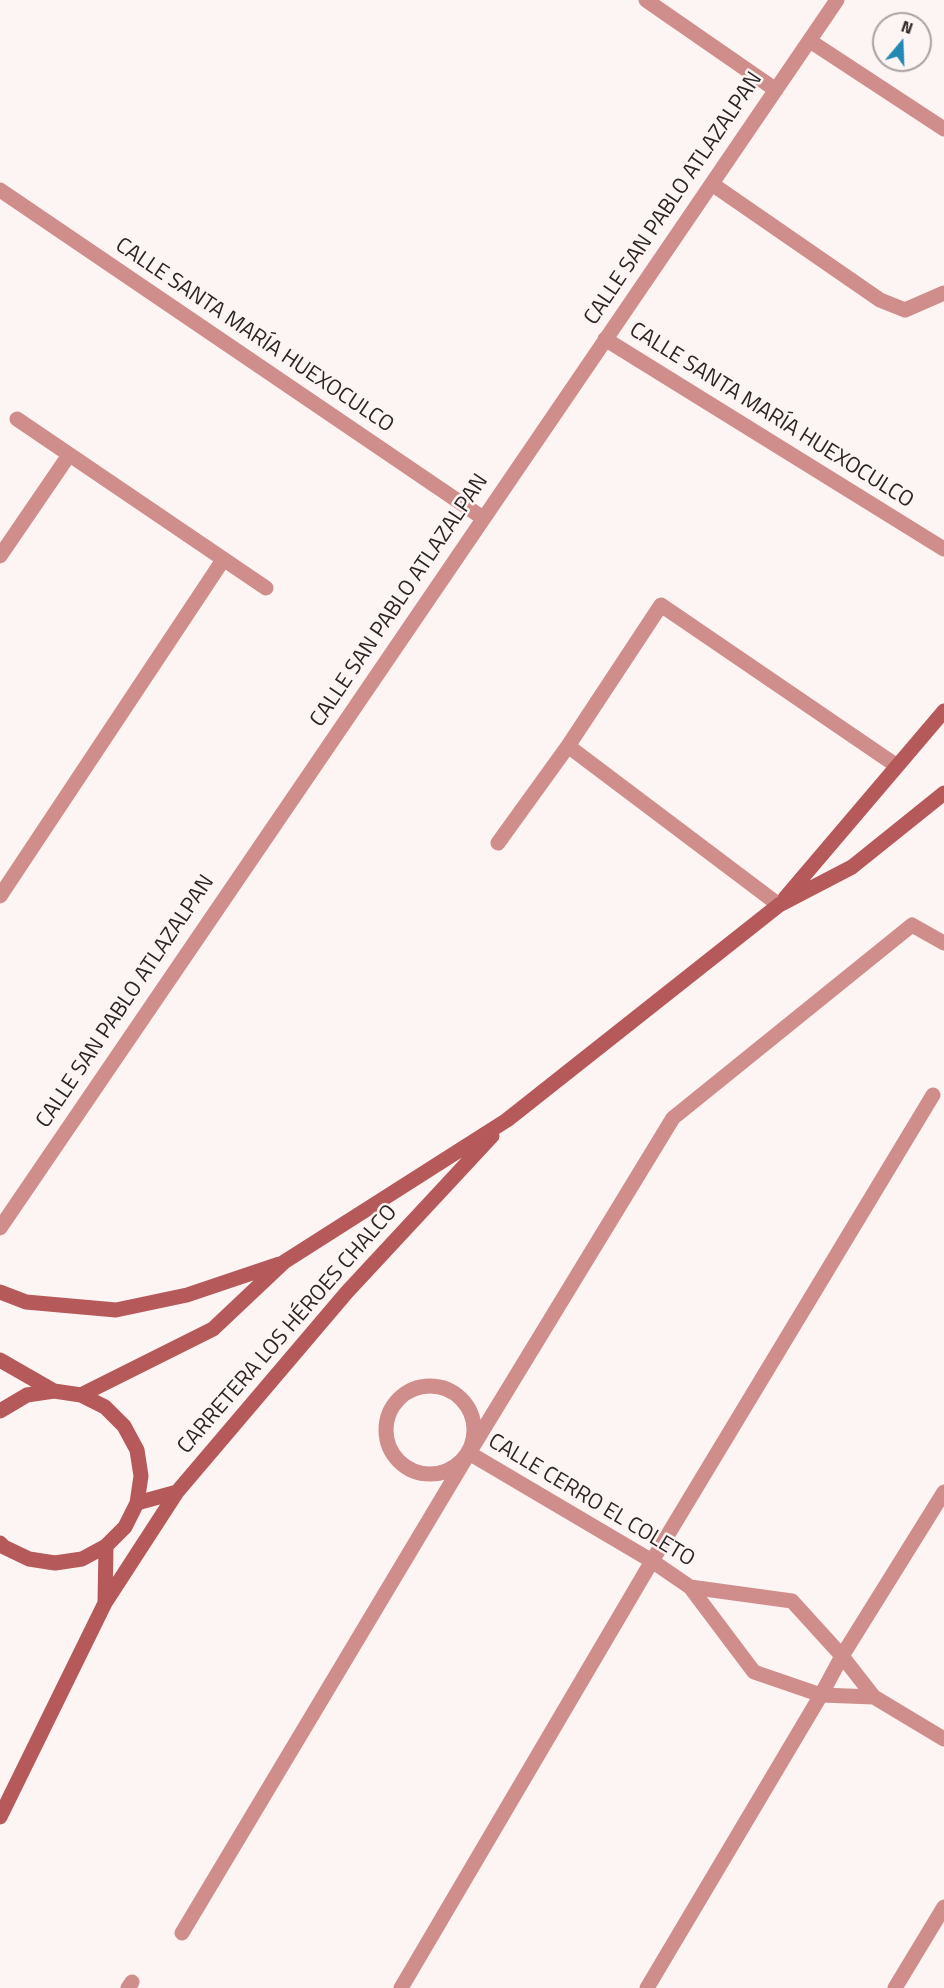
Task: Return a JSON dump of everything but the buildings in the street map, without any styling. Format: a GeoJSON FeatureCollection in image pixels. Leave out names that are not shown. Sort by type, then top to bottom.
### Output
{"type":"FeatureCollection","features":[{"type":"Feature","properties":{"kind":"street"},"geometry":{"type":"LineString","coordinates":[[646,0],[776,90]]}},
{"type":"Feature","properties":{"kind":"street","name":"CALLE SAN PABLO ATLAZALPAN"},"geometry":{"type":"LineString","coordinates":[[0,1228],[837,0]]}},
{"type":"Feature","properties":{"kind":"street"},"geometry":{"type":"LineString","coordinates":[[810,40],[944,129]]}},
{"type":"Feature","properties":{"kind":"street"},"geometry":{"type":"LineString","coordinates":[[711,184],[880,300],[905,310],[944,293]]}},
{"type":"Feature","properties":{"kind":"street","name":"CALLE SANTA MARÍA HUEXOCULCO"},"geometry":{"type":"LineString","coordinates":[[0,190],[483,518]]}},
{"type":"Feature","properties":{"kind":"street","name":"CALLE SANTA MARÍA HUEXOCULCO"},"geometry":{"type":"LineString","coordinates":[[605,339],[944,549]]}},
{"type":"Feature","properties":{"kind":"street"},"geometry":{"type":"LineString","coordinates":[[17,419],[266,588]]}},
{"type":"Feature","properties":{"kind":"street"},"geometry":{"type":"LineString","coordinates":[[0,556],[69,455]]}},
{"type":"Feature","properties":{"kind":"street"},"geometry":{"type":"LineString","coordinates":[[0,896],[223,560]]}},
{"type":"Feature","properties":{"kind":"street"},"geometry":{"type":"LineString","coordinates":[[498,843],[568,746],[661,605],[897,766]]}},
{"type":"Feature","properties":{"kind":"street"},"geometry":{"type":"LineString","coordinates":[[779,905],[944,711]]}},
{"type":"Feature","properties":{"kind":"street"},"geometry":{"type":"LineString","coordinates":[[568,746],[779,905]]}},
{"type":"Feature","properties":{"kind":"street"},"geometry":{"type":"LineString","coordinates":[[507,1120],[779,905],[852,867],[944,793]]}},
{"type":"Feature","properties":{"kind":"street"},"geometry":{"type":"LineString","coordinates":[[182,1933],[469,1453],[673,1118],[912,925],[944,943]]}},
{"type":"Feature","properties":{"kind":"street"},"geometry":{"type":"LineString","coordinates":[[401,1988],[652,1561],[933,1095]]}},
{"type":"Feature","properties":{"kind":"street","name":"CARRETERA LOS HÉROES CHALCO"},"geometry":{"type":"LineString","coordinates":[[284,1262],[507,1120]]}},
{"type":"Feature","properties":{"kind":"street","name":"CARRETERA LOS HÉROES CHALCO"},"geometry":{"type":"LineString","coordinates":[[0,1817],[105,1604],[177,1491],[347,1292],[507,1120]]}},
{"type":"Feature","properties":{"kind":"street"},"geometry":{"type":"LineString","coordinates":[[0,1292],[27,1302],[116,1310],[187,1295],[284,1262]]}},
{"type":"Feature","properties":{"kind":"street"},"geometry":{"type":"LineString","coordinates":[[81,1395],[213,1329],[284,1262]]}},
{"type":"Feature","properties":{"kind":"street"},"geometry":{"type":"LineString","coordinates":[[0,1360],[54,1391]]}},
{"type":"Feature","properties":{"kind":"street"},"geometry":{"type":"LineString","coordinates":[[423,1386],[437,1386],[450,1391],[462,1399],[471,1411],[474,1440],[469,1453],[459,1464],[446,1472],[432,1475],[417,1473],[404,1466],[393,1455],[387,1442],[385,1427],[389,1413],[397,1400],[409,1391],[423,1386]]}},
{"type":"Feature","properties":{"kind":"street"},"geometry":{"type":"LineString","coordinates":[[0,1411],[27,1395],[54,1391],[81,1395],[105,1407],[124,1426],[137,1450],[141,1476],[137,1503],[125,1527],[106,1546],[82,1559],[55,1563],[29,1559],[0,1543]]}},
{"type":"Feature","properties":{"kind":"street","name":"CALLE CERRO EL COLETO"},"geometry":{"type":"LineString","coordinates":[[469,1453],[652,1561],[690,1587],[754,1672],[821,1695],[874,1697]]}},
{"type":"Feature","properties":{"kind":"street"},"geometry":{"type":"LineString","coordinates":[[137,1503],[177,1491]]}},
{"type":"Feature","properties":{"kind":"street"},"geometry":{"type":"LineString","coordinates":[[647,1988],[842,1656],[944,1492]]}},
{"type":"Feature","properties":{"kind":"street"},"geometry":{"type":"LineString","coordinates":[[105,1604],[106,1546]]}},
{"type":"Feature","properties":{"kind":"street","name":"CALLE CERRO EL COLETO"},"geometry":{"type":"LineString","coordinates":[[690,1587],[792,1601],[842,1656],[874,1697],[944,1739]]}},
{"type":"Feature","properties":{"kind":"street"},"geometry":{"type":"LineString","coordinates":[[896,1988],[944,1906]]}}]}
